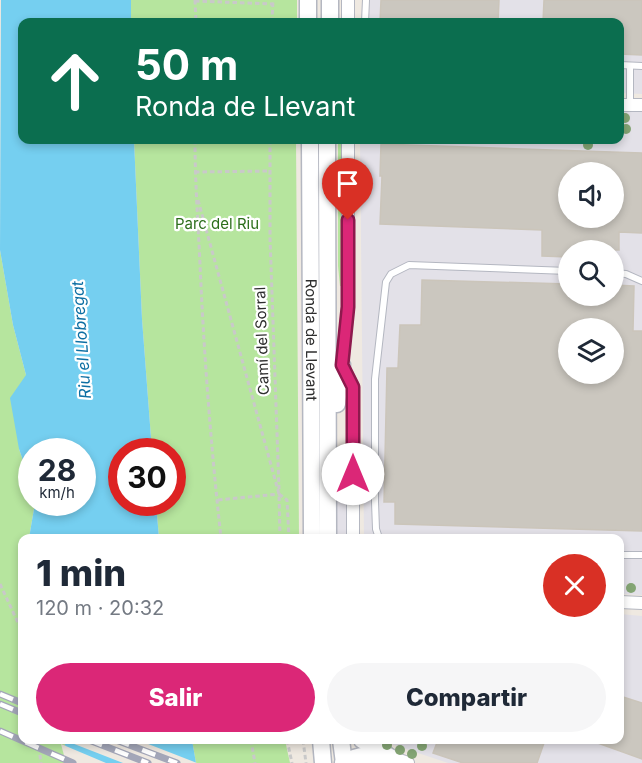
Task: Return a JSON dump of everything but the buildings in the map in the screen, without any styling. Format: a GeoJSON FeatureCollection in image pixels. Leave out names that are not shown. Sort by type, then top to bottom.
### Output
{"type":"FeatureCollection","features":[{"type":"Feature","properties":{"kind":"main road"},"geometry":{"type":"LineString","coordinates":[[308,0],[308,18]]}},
{"type":"Feature","properties":{"kind":"main road"},"geometry":{"type":"LineString","coordinates":[[330,0],[330,18]]}},
{"type":"Feature","properties":{"kind":"main road","name":"Ronda de Llevant"},"geometry":{"type":"LineString","coordinates":[[310,144],[312,534]]}},
{"type":"Feature","properties":{"kind":"main road","name":"Ronda de Llevant"},"geometry":{"type":"LineString","coordinates":[[327,144],[328,534]]}},
{"type":"Feature","properties":{"kind":"main road"},"geometry":{"type":"LineString","coordinates":[[329,471],[342,365]]}},
{"type":"Feature","properties":{"kind":"main road"},"geometry":{"type":"LineString","coordinates":[[321,744],[323,763]]}},
{"type":"Feature","properties":{"kind":"main road"},"geometry":{"type":"LineString","coordinates":[[342,744],[344,763],[357,756],[390,757]]}},
{"type":"Feature","properties":{"kind":"main road"},"geometry":{"type":"LineString","coordinates":[[369,744],[390,757]]}},
{"type":"Feature","properties":{"kind":"street"},"geometry":{"type":"LineString","coordinates":[[348,0],[348,18]]}},
{"type":"Feature","properties":{"kind":"street","name":"Ronda de Llevant"},"geometry":{"type":"LineString","coordinates":[[342,365],[348,307],[348,144]]}},
{"type":"Feature","properties":{"kind":"street"},"geometry":{"type":"LineString","coordinates":[[342,365],[353,387],[352,534]]}},
{"type":"Feature","properties":{"kind":"street"},"geometry":{"type":"LineString","coordinates":[[624,602],[642,603]]}},
{"type":"Feature","properties":{"kind":"street"},"geometry":{"type":"LineString","coordinates":[[390,757],[408,763]]}},
{"type":"Feature","properties":{"kind":"lane"},"geometry":{"type":"LineString","coordinates":[[365,18],[366,0]]}},
{"type":"Feature","properties":{"kind":"lane"},"geometry":{"type":"LineString","coordinates":[[624,65],[642,66]]}},
{"type":"Feature","properties":{"kind":"lane"},"geometry":{"type":"LineString","coordinates":[[630,66],[630,105]]}},
{"type":"Feature","properties":{"kind":"lane"},"geometry":{"type":"LineString","coordinates":[[378,534],[375,502],[375,379],[386,282],[391,274],[399,269],[416,265],[558,271]]}},
{"type":"Feature","properties":{"kind":"lane"},"geometry":{"type":"LineString","coordinates":[[624,274],[642,281]]}},
{"type":"Feature","properties":{"kind":"lane"},"geometry":{"type":"LineString","coordinates":[[624,555],[642,555]]}},
{"type":"Feature","properties":{"kind":"path"},"geometry":{"type":"LineString","coordinates":[[196,18],[195,1],[273,2],[272,18]]}},
{"type":"Feature","properties":{"kind":"path"},"geometry":{"type":"LineString","coordinates":[[195,144],[202,326],[221,534]]}},
{"type":"Feature","properties":{"kind":"path","name":"Camí del Sorral"},"geometry":{"type":"LineString","coordinates":[[270,144],[279,494],[287,500],[289,534]]}},
{"type":"Feature","properties":{"kind":"path"},"geometry":{"type":"LineString","coordinates":[[195,172],[270,171]]}},
{"type":"Feature","properties":{"kind":"path"},"geometry":{"type":"LineString","coordinates":[[196,192],[279,494],[280,534]]}},
{"type":"Feature","properties":{"kind":"path"},"geometry":{"type":"LineString","coordinates":[[217,500],[279,494]]}},
{"type":"Feature","properties":{"kind":"path"},"geometry":{"type":"LineString","coordinates":[[0,584],[18,623]]}},
{"type":"Feature","properties":{"kind":"path"},"geometry":{"type":"LineString","coordinates":[[39,744],[41,763]]}},
{"type":"Feature","properties":{"kind":"path"},"geometry":{"type":"LineString","coordinates":[[252,744],[255,763]]}},
{"type":"Feature","properties":{"kind":"path"},"geometry":{"type":"LineString","coordinates":[[288,744],[292,763]]}},
{"type":"Feature","properties":{"kind":"path"},"geometry":{"type":"LineString","coordinates":[[304,744],[306,763]]}},
{"type":"Feature","properties":{"kind":"shaded area"},"geometry":{"type":"Polygon","coordinates":[[[362,0],[642,0],[642,94],[624,93],[624,18],[361,18],[362,0]]]}},
{"type":"Feature","properties":{"kind":"shaded area"},"geometry":{"type":"Polygon","coordinates":[[[624,112],[642,112],[642,595],[624,594],[624,534],[364,534],[360,144],[624,144],[624,112]]]}},
{"type":"Feature","properties":{"kind":"shaded area"},"geometry":{"type":"Polygon","coordinates":[[[347,447],[348,534],[337,534],[337,492],[342,454],[347,447]]]}},
{"type":"Feature","properties":{"kind":"shaded area"},"geometry":{"type":"Polygon","coordinates":[[[624,614],[642,616],[642,763],[448,763],[391,744],[624,744],[624,614]]]}},
{"type":"Feature","properties":{"kind":"green space"},"geometry":{"type":"Polygon","coordinates":[[[131,0],[297,0],[297,18],[131,18],[131,0]]]}},
{"type":"Feature","properties":{"kind":"green space","name":"Parc del Riu"},"geometry":{"type":"Polygon","coordinates":[[[134,144],[296,144],[299,534],[159,534],[157,516],[186,516],[186,438],[151,438],[142,319],[134,144]]]}},
{"type":"Feature","properties":{"kind":"green space"},"geometry":{"type":"Polygon","coordinates":[[[338,144],[346,144],[346,287],[340,286],[338,144]]]}},
{"type":"Feature","properties":{"kind":"green space"},"geometry":{"type":"Polygon","coordinates":[[[0,250],[13,325],[26,375],[20,438],[18,438],[18,516],[33,516],[30,534],[18,534],[18,744],[65,744],[69,763],[0,763],[0,250]]]}},
{"type":"Feature","properties":{"kind":"green space"},"geometry":{"type":"Polygon","coordinates":[[[193,744],[286,744],[290,763],[196,763],[193,744]]]}},
{"type":"Feature","properties":{"kind":"water","name":"Riu el Llobregat"},"geometry":{"type":"Polygon","coordinates":[[[1,0],[131,0],[131,18],[18,18],[18,144],[134,144],[142,319],[151,438],[108,438],[108,516],[157,516],[159,534],[30,534],[33,516],[96,516],[96,438],[18,438],[18,443],[10,398],[26,375],[13,325],[0,250],[1,0]]]}},
{"type":"Feature","properties":{"kind":"water"},"geometry":{"type":"Polygon","coordinates":[[[65,744],[193,744],[196,763],[69,763],[65,744]]]}},
{"type":"Feature","properties":{"kind":"pier"},"geometry":{"type":"Polygon","coordinates":[[[61,744],[106,763],[66,763],[61,744]]]}},
{"type":"Feature","properties":{"kind":"pier"},"geometry":{"type":"Polygon","coordinates":[[[74,744],[148,744],[197,763],[123,763],[74,744]]]}},
{"type":"Feature","properties":{"kind":"railway"},"geometry":{"type":"LineString","coordinates":[[0,694],[18,701]]}},
{"type":"Feature","properties":{"kind":"railway"},"geometry":{"type":"LineString","coordinates":[[0,704],[18,711]]}},
{"type":"Feature","properties":{"kind":"railway"},"geometry":{"type":"LineString","coordinates":[[0,731],[18,739]]}},
{"type":"Feature","properties":{"kind":"railway"},"geometry":{"type":"LineString","coordinates":[[30,744],[73,763]]}},
{"type":"Feature","properties":{"kind":"railway"},"geometry":{"type":"LineString","coordinates":[[99,744],[148,763]]}},
{"type":"Feature","properties":{"kind":"railway"},"geometry":{"type":"LineString","coordinates":[[127,744],[177,763]]}},
{"type":"Feature","properties":{"kind":"route"},"geometry":{"type":"LineString","coordinates":[[348,220],[348,307],[342,365],[353,387],[353,474]]}}]}
